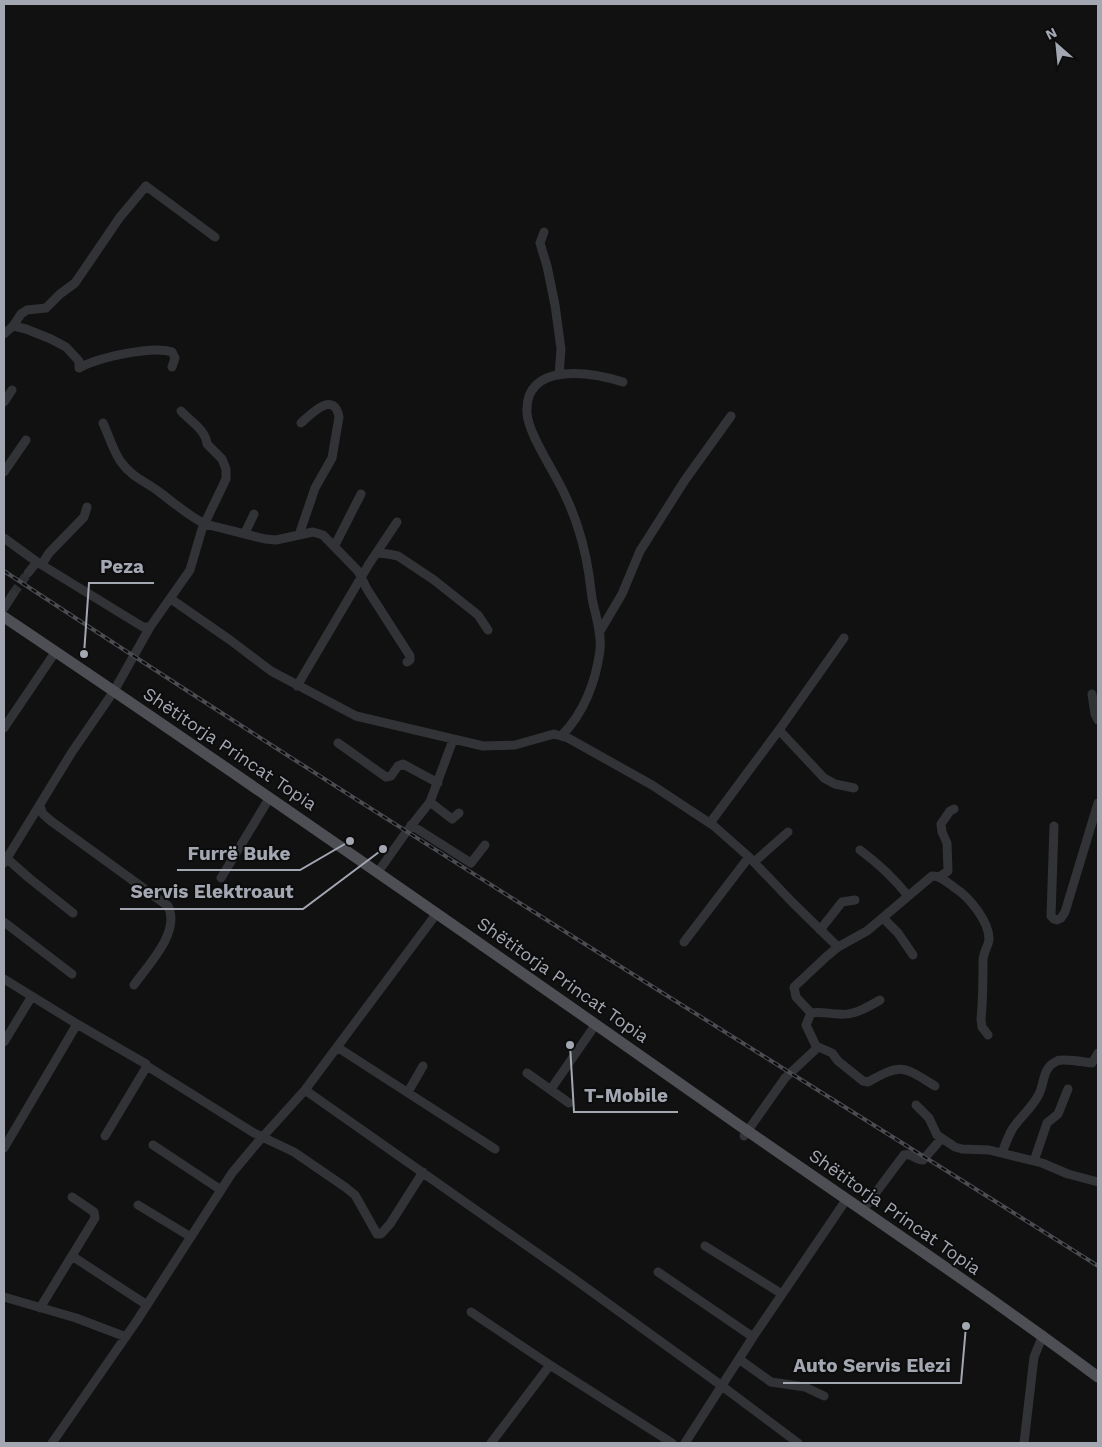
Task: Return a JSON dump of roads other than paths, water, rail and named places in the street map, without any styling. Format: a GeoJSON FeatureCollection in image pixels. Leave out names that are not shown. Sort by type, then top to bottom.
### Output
{"type":"FeatureCollection","features":[{"type":"Feature","properties":{"kind":"main road","name":"Shëtitorja Princat Topia"},"geometry":{"type":"LineString","coordinates":[[4,616],[437,913],[596,1024],[746,1133],[1043,1335],[1098,1377]]}},
{"type":"Feature","properties":{"kind":"street"},"geometry":{"type":"LineString","coordinates":[[4,334],[13,326],[21,314],[27,310],[46,308],[75,283],[120,217],[146,186],[215,237]]}},
{"type":"Feature","properties":{"kind":"street"},"geometry":{"type":"LineString","coordinates":[[544,232],[540,243],[555,305],[561,349],[559,375]]}},
{"type":"Feature","properties":{"kind":"street"},"geometry":{"type":"LineString","coordinates":[[13,326],[26,329],[60,343],[79,361],[79,368],[86,364],[114,356],[164,349],[172,352],[175,358],[172,367]]}},
{"type":"Feature","properties":{"kind":"street"},"geometry":{"type":"LineString","coordinates":[[562,735],[573,724],[584,705],[594,678],[600,649],[599,633],[580,534],[566,497],[530,427],[526,413],[528,396],[535,384],[566,373],[606,377],[623,382]]}},
{"type":"Feature","properties":{"kind":"street"},"geometry":{"type":"LineString","coordinates":[[4,402],[12,390]]}},
{"type":"Feature","properties":{"kind":"street"},"geometry":{"type":"LineString","coordinates":[[299,535],[315,488],[332,458],[339,417],[337,410],[327,404],[321,406],[300,423]]}},
{"type":"Feature","properties":{"kind":"street"},"geometry":{"type":"LineString","coordinates":[[73,913],[5,859],[40,806],[72,752],[114,691],[146,629],[171,599],[190,570],[199,536],[225,485],[226,469],[222,459],[207,444],[206,438],[200,429],[181,411]]}},
{"type":"Feature","properties":{"kind":"street"},"geometry":{"type":"LineString","coordinates":[[599,633],[622,594],[640,551],[685,480],[731,416]]}},
{"type":"Feature","properties":{"kind":"street"},"geometry":{"type":"LineString","coordinates":[[103,423],[120,461],[130,473],[155,489],[177,508],[205,524],[265,539],[276,540],[318,533],[328,538],[358,571],[410,656],[410,660],[407,662]]}},
{"type":"Feature","properties":{"kind":"street"},"geometry":{"type":"LineString","coordinates":[[4,472],[26,440]]}},
{"type":"Feature","properties":{"kind":"street"},"geometry":{"type":"LineString","coordinates":[[335,545],[361,494]]}},
{"type":"Feature","properties":{"kind":"street"},"geometry":{"type":"LineString","coordinates":[[28,573],[84,517],[88,508]]}},
{"type":"Feature","properties":{"kind":"street"},"geometry":{"type":"LineString","coordinates":[[245,534],[254,514]]}},
{"type":"Feature","properties":{"kind":"street"},"geometry":{"type":"LineString","coordinates":[[297,686],[361,578],[397,522]]}},
{"type":"Feature","properties":{"kind":"street"},"geometry":{"type":"LineString","coordinates":[[4,538],[40,563],[146,629]]}},
{"type":"Feature","properties":{"kind":"street"},"geometry":{"type":"LineString","coordinates":[[378,554],[398,556],[434,580],[478,615],[488,630]]}},
{"type":"Feature","properties":{"kind":"street"},"geometry":{"type":"LineString","coordinates":[[4,608],[13,594]]}},
{"type":"Feature","properties":{"kind":"street"},"geometry":{"type":"LineString","coordinates":[[171,599],[230,640],[270,671],[356,716],[454,740],[492,746],[526,743],[547,735],[562,735],[652,785],[710,823],[752,860],[838,947]]}},
{"type":"Feature","properties":{"kind":"street"},"geometry":{"type":"LineString","coordinates":[[710,823],[844,638]]}},
{"type":"Feature","properties":{"kind":"street"},"geometry":{"type":"LineString","coordinates":[[4,728],[56,651]]}},
{"type":"Feature","properties":{"kind":"street"},"geometry":{"type":"LineString","coordinates":[[1092,694],[1095,714],[1098,720]]}},
{"type":"Feature","properties":{"kind":"street"},"geometry":{"type":"LineString","coordinates":[[779,730],[824,778],[835,784],[854,788]]}},
{"type":"Feature","properties":{"kind":"street"},"geometry":{"type":"LineString","coordinates":[[378,872],[411,825],[430,802],[454,740]]}},
{"type":"Feature","properties":{"kind":"street"},"geometry":{"type":"LineString","coordinates":[[338,743],[386,777],[391,776],[398,766],[403,764],[438,783]]}},
{"type":"Feature","properties":{"kind":"street"},"geometry":{"type":"LineString","coordinates":[[221,878],[267,802]]}},
{"type":"Feature","properties":{"kind":"street"},"geometry":{"type":"LineString","coordinates":[[430,802],[452,819],[459,813]]}},
{"type":"Feature","properties":{"kind":"street"},"geometry":{"type":"LineString","coordinates":[[1054,826],[1051,916],[1058,920],[1062,918],[1065,912],[1098,803]]}},
{"type":"Feature","properties":{"kind":"street"},"geometry":{"type":"LineString","coordinates":[[40,806],[43,814],[51,821],[168,906],[171,920],[167,938],[134,985]]}},
{"type":"Feature","properties":{"kind":"street"},"geometry":{"type":"LineString","coordinates":[[940,877],[948,870],[947,844],[941,824],[950,810],[954,809]]}},
{"type":"Feature","properties":{"kind":"street"},"geometry":{"type":"LineString","coordinates":[[411,825],[471,863],[485,845]]}},
{"type":"Feature","properties":{"kind":"street"},"geometry":{"type":"LineString","coordinates":[[684,942],[752,860],[788,832]]}},
{"type":"Feature","properties":{"kind":"street"},"geometry":{"type":"LineString","coordinates":[[860,850],[895,880],[908,896]]}},
{"type":"Feature","properties":{"kind":"street"},"geometry":{"type":"LineString","coordinates":[[811,1013],[796,997],[794,987],[838,947],[855,939],[883,918],[928,878],[936,876],[940,877],[972,902],[988,933],[989,941],[983,954],[981,1019],[982,1027],[988,1035]]}},
{"type":"Feature","properties":{"kind":"street"},"geometry":{"type":"LineString","coordinates":[[820,930],[842,902],[854,900]]}},
{"type":"Feature","properties":{"kind":"street"},"geometry":{"type":"LineString","coordinates":[[52,1443],[147,1305],[242,1160],[305,1090],[437,913]]}},
{"type":"Feature","properties":{"kind":"street"},"geometry":{"type":"LineString","coordinates":[[883,918],[898,933],[913,955]]}},
{"type":"Feature","properties":{"kind":"street"},"geometry":{"type":"LineString","coordinates":[[4,922],[72,974]]}},
{"type":"Feature","properties":{"kind":"street"},"geometry":{"type":"LineString","coordinates":[[4,979],[77,1024],[138,1058],[147,1066],[254,1133],[294,1152],[355,1195],[377,1234],[381,1234],[390,1224],[423,1172]]}},
{"type":"Feature","properties":{"kind":"street"},"geometry":{"type":"LineString","coordinates":[[4,1042],[32,996]]}},
{"type":"Feature","properties":{"kind":"street"},"geometry":{"type":"LineString","coordinates":[[811,1013],[820,1011],[841,1015],[849,1014],[867,1008],[880,1000]]}},
{"type":"Feature","properties":{"kind":"street"},"geometry":{"type":"LineString","coordinates":[[811,1013],[806,1025],[816,1046],[832,1053],[838,1061],[863,1081],[868,1082],[898,1068],[906,1068],[935,1086]]}},
{"type":"Feature","properties":{"kind":"street"},"geometry":{"type":"LineString","coordinates":[[4,1148],[77,1024]]}},
{"type":"Feature","properties":{"kind":"street"},"geometry":{"type":"LineString","coordinates":[[551,1089],[596,1024]]}},
{"type":"Feature","properties":{"kind":"street"},"geometry":{"type":"LineString","coordinates":[[746,1133],[785,1078],[813,1053],[816,1046]]}},
{"type":"Feature","properties":{"kind":"street"},"geometry":{"type":"LineString","coordinates":[[337,1047],[495,1149]]}},
{"type":"Feature","properties":{"kind":"street"},"geometry":{"type":"LineString","coordinates":[[1002,1153],[1014,1127],[1028,1112],[1044,1085],[1048,1067],[1059,1060],[1092,1063],[1098,1054]]}},
{"type":"Feature","properties":{"kind":"street"},"geometry":{"type":"LineString","coordinates":[[105,1136],[147,1066]]}},
{"type":"Feature","properties":{"kind":"street"},"geometry":{"type":"LineString","coordinates":[[408,1092],[423,1066]]}},
{"type":"Feature","properties":{"kind":"street"},"geometry":{"type":"LineString","coordinates":[[527,1073],[569,1103]]}},
{"type":"Feature","properties":{"kind":"street"},"geometry":{"type":"LineString","coordinates":[[1034,1161],[1047,1123],[1058,1114],[1068,1089]]}},
{"type":"Feature","properties":{"kind":"street"},"geometry":{"type":"LineString","coordinates":[[305,1090],[722,1386],[798,1443]]}},
{"type":"Feature","properties":{"kind":"street"},"geometry":{"type":"LineString","coordinates":[[916,1104],[929,1118],[937,1135],[955,1148],[962,1150],[989,1150],[1002,1153],[1049,1165],[1073,1176],[1098,1182]]}},
{"type":"Feature","properties":{"kind":"street"},"geometry":{"type":"LineString","coordinates":[[862,1211],[904,1155],[910,1155],[920,1161],[923,1160],[941,1139]]}},
{"type":"Feature","properties":{"kind":"street"},"geometry":{"type":"LineString","coordinates":[[153,1146],[221,1190]]}},
{"type":"Feature","properties":{"kind":"street"},"geometry":{"type":"LineString","coordinates":[[40,1308],[95,1218],[94,1212],[72,1197]]}},
{"type":"Feature","properties":{"kind":"street"},"geometry":{"type":"LineString","coordinates":[[685,1443],[753,1337],[846,1200]]}},
{"type":"Feature","properties":{"kind":"street"},"geometry":{"type":"LineString","coordinates":[[138,1205],[191,1237]]}},
{"type":"Feature","properties":{"kind":"street"},"geometry":{"type":"LineString","coordinates":[[705,1246],[782,1294]]}},
{"type":"Feature","properties":{"kind":"street"},"geometry":{"type":"LineString","coordinates":[[72,1256],[147,1305]]}},
{"type":"Feature","properties":{"kind":"street"},"geometry":{"type":"LineString","coordinates":[[658,1272],[753,1337]]}},
{"type":"Feature","properties":{"kind":"street"},"geometry":{"type":"LineString","coordinates":[[4,1297],[76,1318],[126,1336]]}},
{"type":"Feature","properties":{"kind":"street"},"geometry":{"type":"LineString","coordinates":[[471,1312],[672,1443]]}},
{"type":"Feature","properties":{"kind":"street"},"geometry":{"type":"LineString","coordinates":[[1024,1443],[1034,1357],[1043,1335]]}},
{"type":"Feature","properties":{"kind":"street"},"geometry":{"type":"LineString","coordinates":[[739,1359],[770,1382],[804,1388],[824,1396]]}},
{"type":"Feature","properties":{"kind":"street"},"geometry":{"type":"LineString","coordinates":[[491,1443],[550,1365]]}},
{"type":"Feature","properties":{"kind":"tunnel"},"geometry":{"type":"LineString","coordinates":[[13,594],[28,573]]}},
{"type":"Feature","properties":{"kind":"railway"},"geometry":{"type":"LineString","coordinates":[[4,571],[275,748],[1098,1266]]}},
{"type":"Feature","properties":{"kind":"place","name":"Peza"},"geometry":{"type":"Point","coordinates":[84,654]}},
{"type":"Feature","properties":{"kind":"place","name":"Furrë Buke"},"geometry":{"type":"Point","coordinates":[350,841]}},
{"type":"Feature","properties":{"kind":"place","name":"Servis Elektroaut"},"geometry":{"type":"Point","coordinates":[383,849]}},
{"type":"Feature","properties":{"kind":"place","name":"T-Mobile"},"geometry":{"type":"Point","coordinates":[570,1045]}},
{"type":"Feature","properties":{"kind":"place","name":"Auto Servis Elezi"},"geometry":{"type":"Point","coordinates":[966,1326]}}]}
